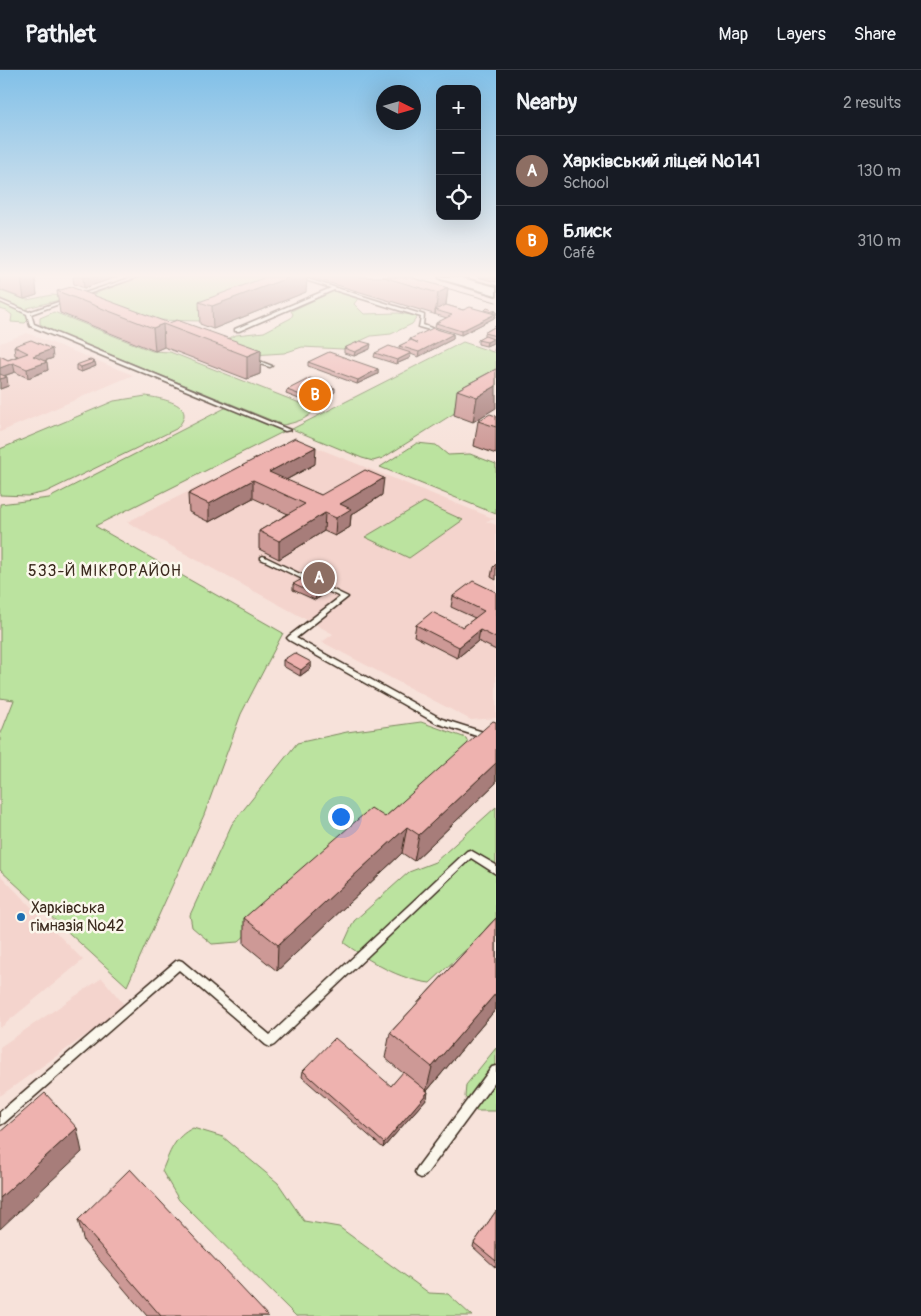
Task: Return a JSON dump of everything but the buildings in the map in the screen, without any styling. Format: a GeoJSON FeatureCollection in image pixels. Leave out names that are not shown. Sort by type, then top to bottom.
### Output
{"type":"FeatureCollection","features":[{"type":"Feature","properties":{"kind":"lane"},"geometry":{"type":"LineString","coordinates":[[57,335],[287,430]]}},
{"type":"Feature","properties":{"kind":"lane"},"geometry":{"type":"LineString","coordinates":[[243,356],[270,366]]}},
{"type":"Feature","properties":{"kind":"lane"},"geometry":{"type":"LineString","coordinates":[[264,558],[345,597],[291,638],[439,721],[483,735],[496,735]]}},
{"type":"Feature","properties":{"kind":"lane"},"geometry":{"type":"LineString","coordinates":[[0,1119],[179,964],[270,1042],[470,853],[496,870]]}},
{"type":"Feature","properties":{"kind":"lane"},"geometry":{"type":"LineString","coordinates":[[421,1172],[496,1072]]}},
{"type":"Feature","properties":{"kind":"shaded area"},"geometry":{"type":"Polygon","coordinates":[[[21,335],[32,335],[133,375],[0,432],[0,343],[21,335]]]}},
{"type":"Feature","properties":{"kind":"shaded area"},"geometry":{"type":"Polygon","coordinates":[[[295,439],[495,519],[486,521],[496,525],[496,718],[471,720],[322,642],[333,634],[127,522],[295,439]]]}},
{"type":"Feature","properties":{"kind":"shaded area","name":"Харківська гімназія №42"},"geometry":{"type":"Polygon","coordinates":[[[0,875],[83,960],[0,1028],[0,875]]]}},
{"type":"Feature","properties":{"kind":"shaded area"},"geometry":{"type":"Polygon","coordinates":[[[102,978],[126,1007],[0,1096],[0,1047],[102,978]]]}},
{"type":"Feature","properties":{"kind":"green space"},"geometry":{"type":"Polygon","coordinates":[[[62,335],[112,335],[152,351],[170,352],[315,409],[305,418],[283,425],[62,335]]]}},
{"type":"Feature","properties":{"kind":"green space"},"geometry":{"type":"Polygon","coordinates":[[[236,335],[380,335],[371,336],[343,349],[302,347],[284,353],[253,355],[220,342],[236,335]]]}},
{"type":"Feature","properties":{"kind":"green space"},"geometry":{"type":"Polygon","coordinates":[[[463,342],[496,353],[496,387],[383,458],[373,461],[362,458],[292,429],[463,342]]]}},
{"type":"Feature","properties":{"kind":"green space"},"geometry":{"type":"Polygon","coordinates":[[[146,396],[170,401],[182,409],[184,414],[182,421],[176,429],[46,492],[28,496],[0,495],[0,449],[114,401],[146,396]]]}},
{"type":"Feature","properties":{"kind":"green space"},"geometry":{"type":"Polygon","coordinates":[[[229,406],[287,430],[95,526],[283,633],[241,714],[204,815],[127,986],[0,870],[0,736],[14,700],[0,698],[0,504],[49,498],[229,406]]]}},
{"type":"Feature","properties":{"kind":"green space"},"geometry":{"type":"Polygon","coordinates":[[[417,443],[436,445],[448,455],[470,454],[496,464],[496,514],[380,467],[417,443]]]}},
{"type":"Feature","properties":{"kind":"green space"},"geometry":{"type":"Polygon","coordinates":[[[424,502],[463,520],[409,558],[365,537],[424,502]]]}},
{"type":"Feature","properties":{"kind":"green space"},"geometry":{"type":"Polygon","coordinates":[[[421,722],[466,738],[472,752],[400,817],[358,832],[238,942],[212,944],[192,927],[190,915],[232,824],[297,743],[347,732],[421,722]]]}},
{"type":"Feature","properties":{"kind":"green space"},"geometry":{"type":"Polygon","coordinates":[[[496,807],[496,922],[430,983],[407,978],[385,969],[344,943],[354,921],[409,872],[435,862],[496,807]]]}},
{"type":"Feature","properties":{"kind":"green space"},"geometry":{"type":"Polygon","coordinates":[[[496,1048],[496,1111],[476,1111],[465,1097],[466,1085],[496,1048]]]}},
{"type":"Feature","properties":{"kind":"green space"},"geometry":{"type":"Polygon","coordinates":[[[193,1128],[223,1137],[278,1183],[304,1221],[339,1227],[429,1293],[448,1294],[472,1316],[296,1316],[179,1200],[162,1171],[170,1151],[177,1141],[193,1128]]]}},
{"type":"Feature","properties":{"kind":"place","name":"Блиск"},"geometry":{"type":"Point","coordinates":[315,395]}},
{"type":"Feature","properties":{"kind":"place","name":"Харківський ліцей №141"},"geometry":{"type":"Point","coordinates":[319,578]}},
{"type":"Feature","properties":{"kind":"place","name":"Харківська гімназія №42"},"geometry":{"type":"Point","coordinates":[21,917]}},
{"type":"Feature","properties":{"kind":"district","name":"533-Й МІКРОРАЙОН"},"geometry":{"type":"Point","coordinates":[105,571]}}]}
